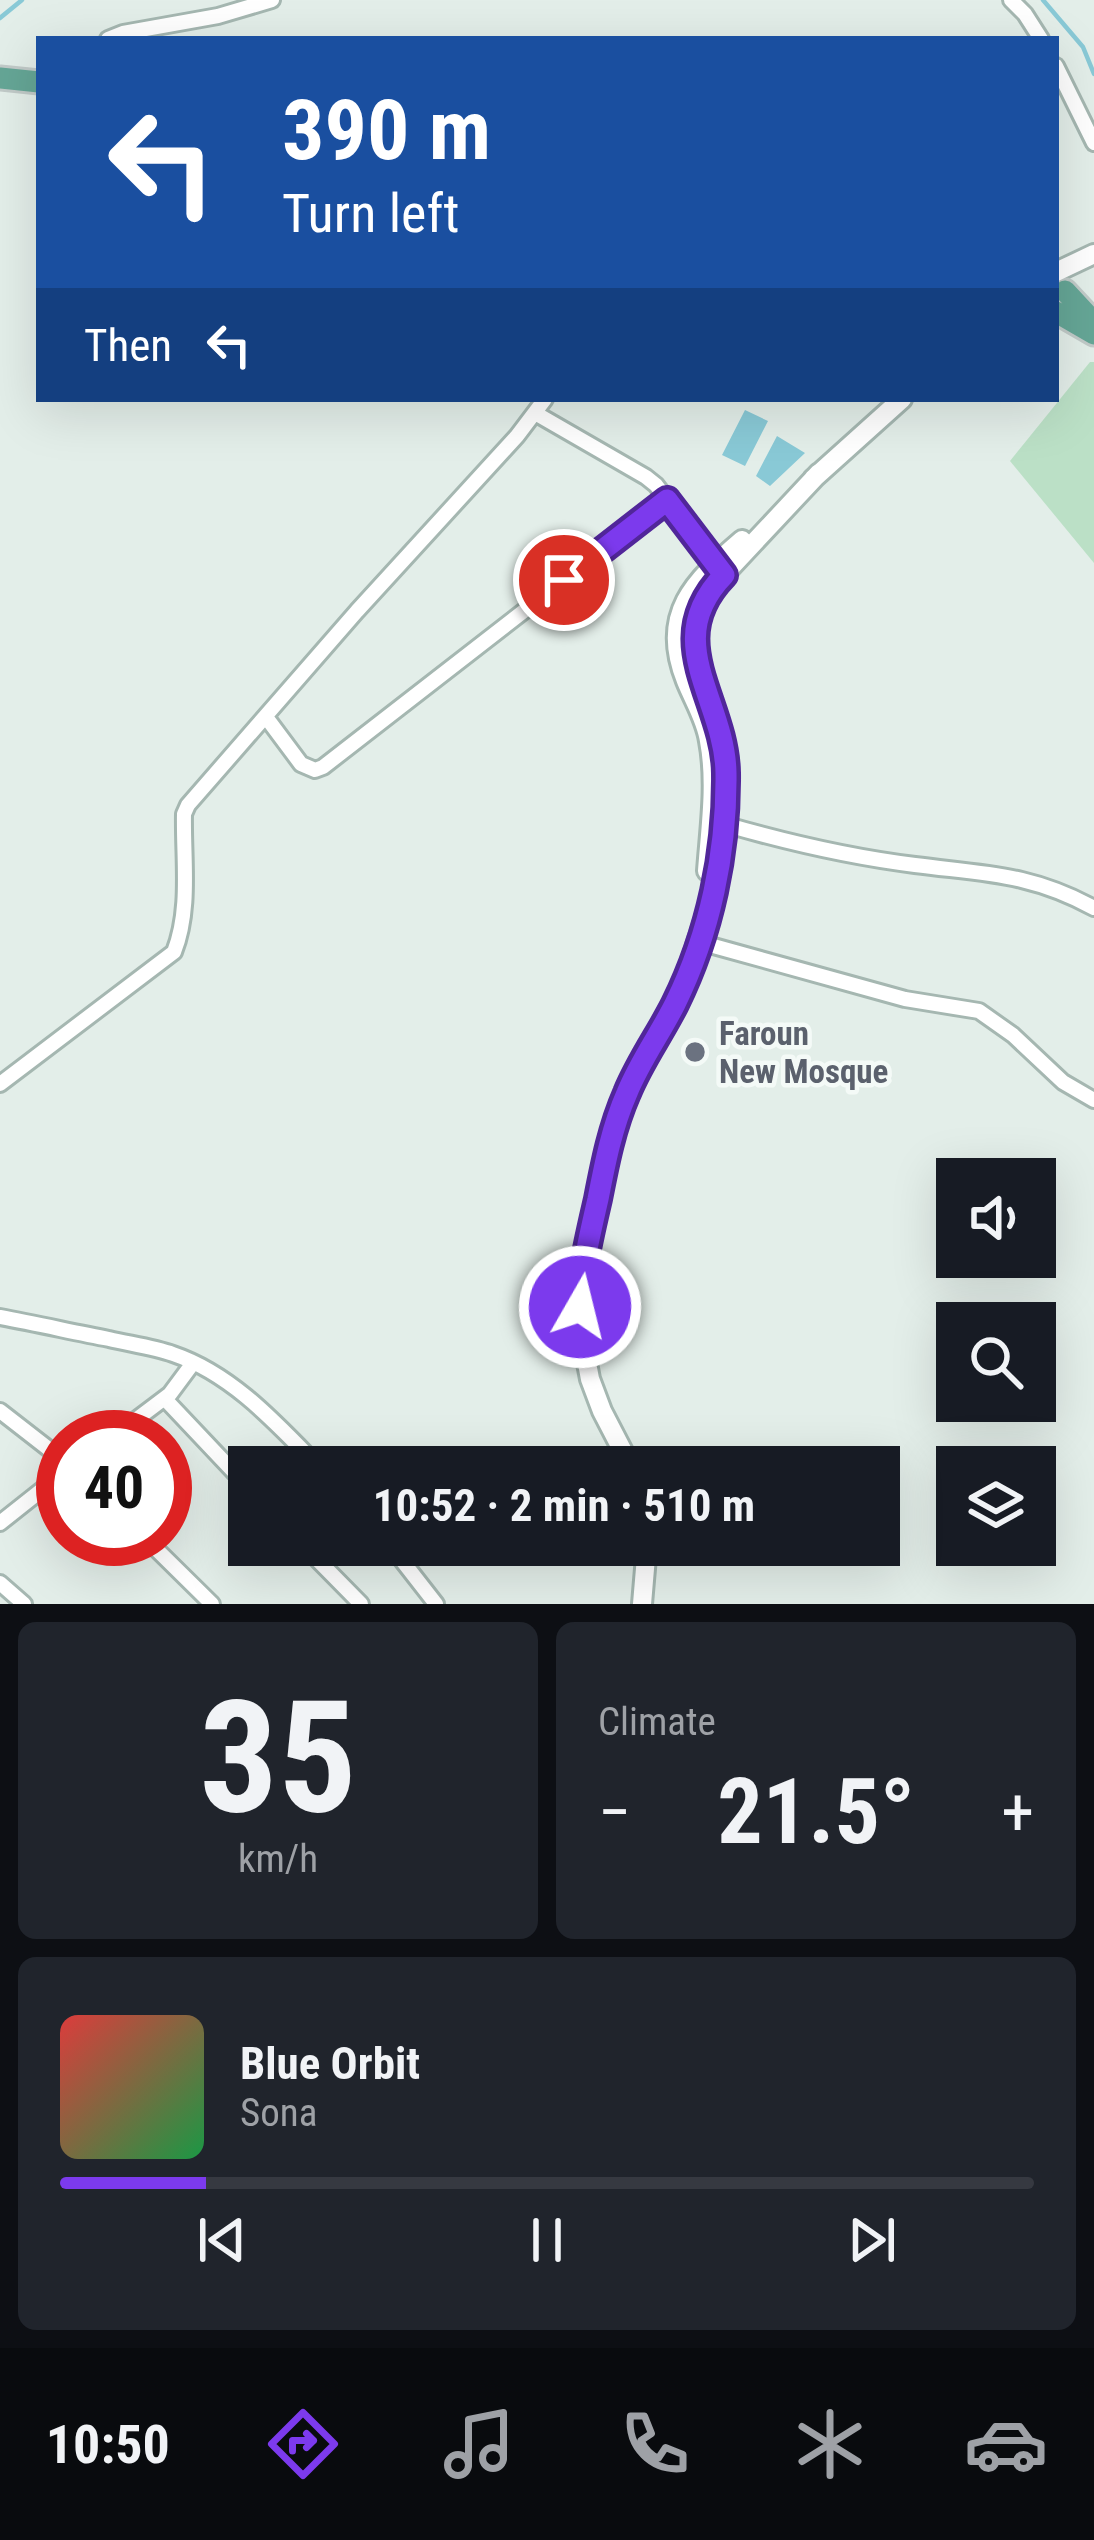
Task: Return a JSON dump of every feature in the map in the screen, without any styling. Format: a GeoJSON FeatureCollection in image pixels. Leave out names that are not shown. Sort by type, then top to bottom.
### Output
{"type":"FeatureCollection","features":[{"type":"Feature","properties":{"kind":"main road"},"geometry":{"type":"LineString","coordinates":[[1059,290],[1093,323]]}},
{"type":"Feature","properties":{"kind":"street"},"geometry":{"type":"LineString","coordinates":[[116,36],[272,0]]}},
{"type":"Feature","properties":{"kind":"street"},"geometry":{"type":"LineString","coordinates":[[1011,0],[1039,36]]}},
{"type":"Feature","properties":{"kind":"street"},"geometry":{"type":"LineString","coordinates":[[1059,72],[1094,143]]}},
{"type":"Feature","properties":{"kind":"street"},"geometry":{"type":"LineString","coordinates":[[1059,290],[1094,256]]}},
{"type":"Feature","properties":{"kind":"street"},"geometry":{"type":"LineString","coordinates":[[0,1084],[174,952],[186,876],[184,814],[196,793],[518,436],[543,402]]}},
{"type":"Feature","properties":{"kind":"street"},"geometry":{"type":"LineString","coordinates":[[707,912],[710,744],[682,671],[676,635],[679,616],[697,581],[719,570],[899,402]]}},
{"type":"Feature","properties":{"kind":"street"},"geometry":{"type":"LineString","coordinates":[[535,413],[646,477],[719,570]]}},
{"type":"Feature","properties":{"kind":"street"},"geometry":{"type":"LineString","coordinates":[[266,717],[301,764],[315,770],[323,767],[667,500]]}},
{"type":"Feature","properties":{"kind":"street"},"geometry":{"type":"LineString","coordinates":[[620,1446],[598,1403],[586,1363],[580,1315],[582,1275],[622,1105],[677,999],[718,877],[724,824],[724,743],[694,654],[698,621],[719,570]]}},
{"type":"Feature","properties":{"kind":"street"},"geometry":{"type":"LineString","coordinates":[[724,824],[912,865],[1000,873],[1066,892],[1094,908]]}},
{"type":"Feature","properties":{"kind":"street"},"geometry":{"type":"LineString","coordinates":[[699,942],[905,999],[979,1011],[992,1017],[1063,1082],[1094,1100]]}},
{"type":"Feature","properties":{"kind":"street"},"geometry":{"type":"LineString","coordinates":[[0,1317],[173,1354],[229,1383],[298,1446]]}},
{"type":"Feature","properties":{"kind":"street"},"geometry":{"type":"LineString","coordinates":[[150,1410],[165,1399],[193,1363]]}},
{"type":"Feature","properties":{"kind":"street"},"geometry":{"type":"LineString","coordinates":[[165,1399],[228,1465]]}},
{"type":"Feature","properties":{"kind":"street"},"geometry":{"type":"LineString","coordinates":[[0,1411],[36,1439]]}},
{"type":"Feature","properties":{"kind":"street"},"geometry":{"type":"LineString","coordinates":[[0,1523],[36,1494]]}},
{"type":"Feature","properties":{"kind":"street"},"geometry":{"type":"LineString","coordinates":[[173,1566],[212,1604]]}},
{"type":"Feature","properties":{"kind":"street"},"geometry":{"type":"LineString","coordinates":[[325,1566],[362,1604]]}},
{"type":"Feature","properties":{"kind":"street"},"geometry":{"type":"LineString","coordinates":[[406,1566],[436,1604]]}},
{"type":"Feature","properties":{"kind":"street"},"geometry":{"type":"LineString","coordinates":[[643,1604],[646,1566]]}},
{"type":"Feature","properties":{"kind":"street"},"geometry":{"type":"LineString","coordinates":[[0,1583],[24,1604]]}},
{"type":"Feature","properties":{"kind":"green space"},"geometry":{"type":"Polygon","coordinates":[[[1094,362],[1094,563],[1010,461],[1094,362]]]}},
{"type":"Feature","properties":{"kind":"water"},"geometry":{"type":"Polygon","coordinates":[[[745,410],[768,421],[745,466],[722,455],[745,410]]]}},
{"type":"Feature","properties":{"kind":"water"},"geometry":{"type":"Polygon","coordinates":[[[777,436],[805,453],[770,486],[756,476],[777,436]]]}},
{"type":"Feature","properties":{"kind":"waterway"},"geometry":{"type":"LineString","coordinates":[[0,18],[22,0]]}},
{"type":"Feature","properties":{"kind":"waterway"},"geometry":{"type":"LineString","coordinates":[[1043,0],[1083,47],[1094,74]]}},
{"type":"Feature","properties":{"kind":"place","name":"Faroun New Mosque"},"geometry":{"type":"Point","coordinates":[695,1052]}},
{"type":"Feature","properties":{"kind":"route"},"geometry":{"type":"LineString","coordinates":[[564,580],[667,500],[724,575],[703,606],[694,654],[724,743],[724,824],[718,877],[686,980],[632,1081],[613,1130],[580,1307]]}}]}
